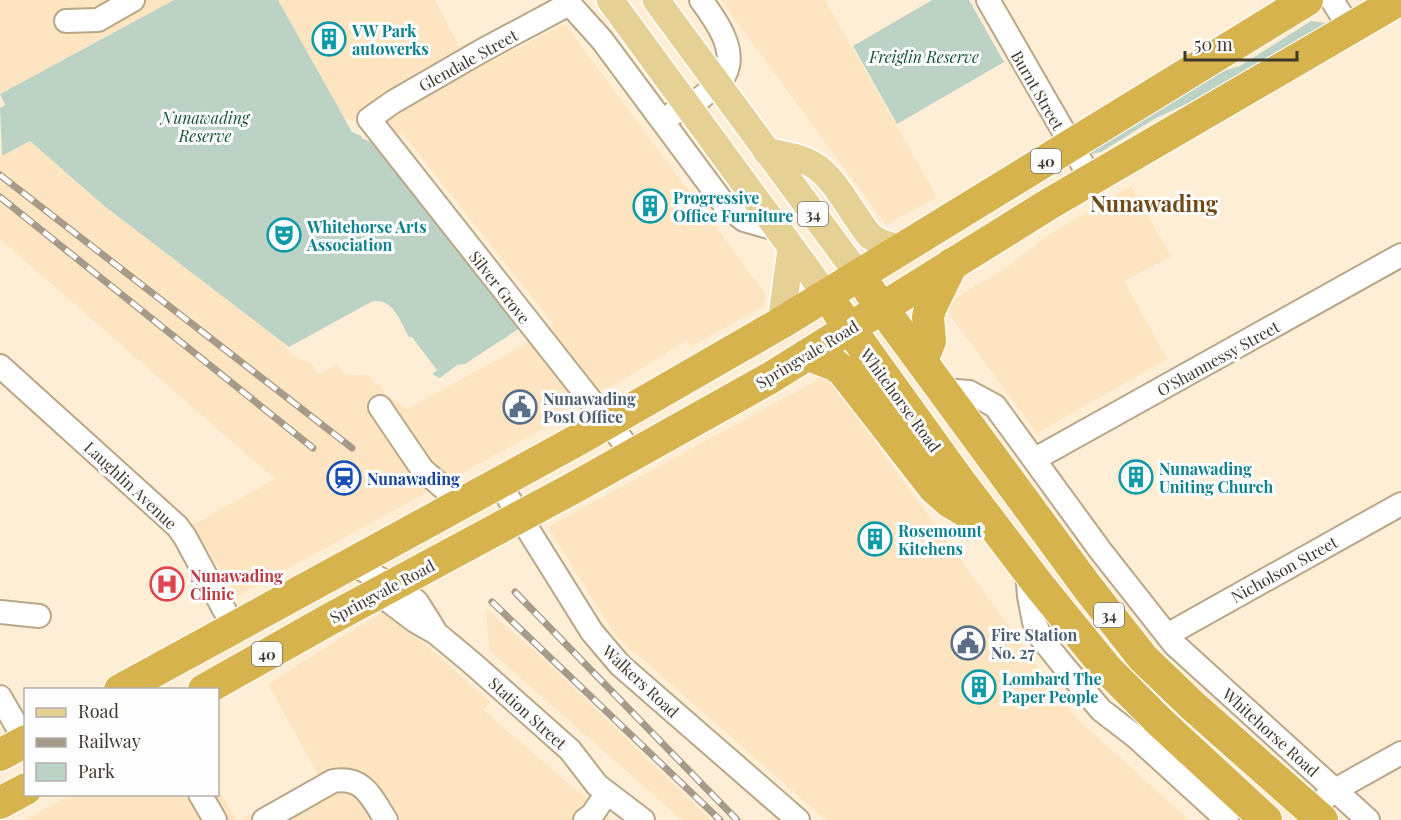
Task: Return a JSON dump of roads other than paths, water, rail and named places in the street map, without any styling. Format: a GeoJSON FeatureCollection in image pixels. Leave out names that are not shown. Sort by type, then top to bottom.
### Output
{"type":"FeatureCollection","features":[{"type":"Feature","properties":{"kind":"highway","name":"40"},"geometry":{"type":"LineString","coordinates":[[133,686],[233,626],[608,423],[860,277],[1307,0]]}},
{"type":"Feature","properties":{"kind":"highway","name":"Springvale Road"},"geometry":{"type":"LineString","coordinates":[[208,688],[809,355],[882,307],[1091,179],[1399,0]]}},
{"type":"Feature","properties":{"kind":"highway"},"geometry":{"type":"LineString","coordinates":[[922,360],[930,341],[928,317],[952,264]]}},
{"type":"Feature","properties":{"kind":"highway","name":"Whitehorse Road"},"geometry":{"type":"LineString","coordinates":[[860,277],[1088,588],[1131,643],[1175,689],[1318,816]]}},
{"type":"Feature","properties":{"kind":"highway","name":"Whitehorse Road"},"geometry":{"type":"LineString","coordinates":[[827,296],[996,529],[1107,669],[1160,722],[1266,820]]}},
{"type":"Feature","properties":{"kind":"highway"},"geometry":{"type":"LineString","coordinates":[[809,355],[835,365],[843,371],[934,488],[950,502],[996,529]]}},
{"type":"Feature","properties":{"kind":"highway"},"geometry":{"type":"LineString","coordinates":[[1107,669],[1131,643]]}},
{"type":"Feature","properties":{"kind":"highway"},"geometry":{"type":"LineString","coordinates":[[0,756],[24,742]]}},
{"type":"Feature","properties":{"kind":"highway"},"geometry":{"type":"LineString","coordinates":[[0,803],[24,790]]}},
{"type":"Feature","properties":{"kind":"main road","name":"Whitehorse Road"},"geometry":{"type":"LineString","coordinates":[[610,0],[827,296]]}},
{"type":"Feature","properties":{"kind":"main road","name":"Whitehorse Road"},"geometry":{"type":"LineString","coordinates":[[656,0],[860,277]]}},
{"type":"Feature","properties":{"kind":"main road"},"geometry":{"type":"LineString","coordinates":[[766,151],[806,161],[816,167],[826,176],[870,236],[903,250]]}},
{"type":"Feature","properties":{"kind":"main road"},"geometry":{"type":"LineString","coordinates":[[781,323],[784,239]]}},
{"type":"Feature","properties":{"kind":"street"},"geometry":{"type":"LineString","coordinates":[[66,21],[98,20],[133,0]]}},
{"type":"Feature","properties":{"kind":"street"},"geometry":{"type":"LineString","coordinates":[[659,116],[688,108],[717,84],[727,69],[726,45],[720,28],[701,0]]}},
{"type":"Feature","properties":{"kind":"street","name":"Burnt Street"},"geometry":{"type":"LineString","coordinates":[[988,0],[1091,179]]}},
{"type":"Feature","properties":{"kind":"street"},"geometry":{"type":"LineString","coordinates":[[1332,0],[1350,29]]}},
{"type":"Feature","properties":{"kind":"street"},"geometry":{"type":"LineString","coordinates":[[568,2],[602,40],[728,208],[744,220],[784,239]]}},
{"type":"Feature","properties":{"kind":"street","name":"Glendale Street"},"geometry":{"type":"LineString","coordinates":[[369,119],[393,102],[568,2]]}},
{"type":"Feature","properties":{"kind":"street","name":"Silver Grove"},"geometry":{"type":"LineString","coordinates":[[369,119],[633,454]]}},
{"type":"Feature","properties":{"kind":"street","name":"O'Shannessy Street"},"geometry":{"type":"LineString","coordinates":[[1035,459],[1401,255]]}},
{"type":"Feature","properties":{"kind":"street","name":"Laughlin Avenue"},"geometry":{"type":"LineString","coordinates":[[0,366],[177,526],[233,626]]}},
{"type":"Feature","properties":{"kind":"street","name":"Whitehorse Road"},"geometry":{"type":"LineString","coordinates":[[943,390],[969,392],[993,404],[1100,550],[1171,639],[1368,820]]}},
{"type":"Feature","properties":{"kind":"street"},"geometry":{"type":"LineString","coordinates":[[380,407],[422,469],[462,504]]}},
{"type":"Feature","properties":{"kind":"street"},"geometry":{"type":"LineString","coordinates":[[422,469],[434,519]]}},
{"type":"Feature","properties":{"kind":"street","name":"Walkers Road"},"geometry":{"type":"LineString","coordinates":[[499,483],[592,632],[607,651],[651,693],[798,820]]}},
{"type":"Feature","properties":{"kind":"street","name":"Nicholson Street"},"geometry":{"type":"LineString","coordinates":[[1171,639],[1401,504]]}},
{"type":"Feature","properties":{"kind":"street","name":"Station Street"},"geometry":{"type":"LineString","coordinates":[[351,563],[385,590],[417,602],[436,633],[570,750],[597,785],[643,820]]}},
{"type":"Feature","properties":{"kind":"street"},"geometry":{"type":"LineString","coordinates":[[1027,569],[1034,622],[1042,639],[1101,710],[1136,737],[1227,820]]}},
{"type":"Feature","properties":{"kind":"street"},"geometry":{"type":"LineString","coordinates":[[0,612],[39,616]]}},
{"type":"Feature","properties":{"kind":"street"},"geometry":{"type":"LineString","coordinates":[[1171,639],[1175,689]]}},
{"type":"Feature","properties":{"kind":"street"},"geometry":{"type":"LineString","coordinates":[[0,697],[24,739]]}},
{"type":"Feature","properties":{"kind":"street"},"geometry":{"type":"LineString","coordinates":[[1318,816],[1321,802],[1335,790],[1401,753]]}},
{"type":"Feature","properties":{"kind":"street"},"geometry":{"type":"LineString","coordinates":[[264,820],[333,782],[343,780],[351,780],[367,792],[386,820]]}},
{"type":"Feature","properties":{"kind":"street"},"geometry":{"type":"LineString","coordinates":[[585,820],[592,815],[607,793]]}},
{"type":"Feature","properties":{"kind":"street"},"geometry":{"type":"LineString","coordinates":[[201,796],[215,820]]}},
{"type":"Feature","properties":{"kind":"railway"},"geometry":{"type":"LineString","coordinates":[[0,175],[352,448]]}},
{"type":"Feature","properties":{"kind":"railway"},"geometry":{"type":"LineString","coordinates":[[0,197],[313,448]]}},
{"type":"Feature","properties":{"kind":"railway"},"geometry":{"type":"LineString","coordinates":[[515,592],[737,820]]}},
{"type":"Feature","properties":{"kind":"railway"},"geometry":{"type":"LineString","coordinates":[[492,602],[720,820]]}},
{"type":"Feature","properties":{"kind":"place","name":"VW Park autowerks"},"geometry":{"type":"Point","coordinates":[329,39]}},
{"type":"Feature","properties":{"kind":"place","name":"Progressive Office Furniture"},"geometry":{"type":"Point","coordinates":[650,206]}},
{"type":"Feature","properties":{"kind":"place","name":"Whitehorse Arts Association"},"geometry":{"type":"Point","coordinates":[284,235]}},
{"type":"Feature","properties":{"kind":"place","name":"Nunawading Post Office"},"geometry":{"type":"Point","coordinates":[520,407]}},
{"type":"Feature","properties":{"kind":"place","name":"Nunawading Uniting Church"},"geometry":{"type":"Point","coordinates":[1136,477]}},
{"type":"Feature","properties":{"kind":"place","name":"Nunawading"},"geometry":{"type":"Point","coordinates":[344,478]}},
{"type":"Feature","properties":{"kind":"place","name":"Rosemount Kitchens"},"geometry":{"type":"Point","coordinates":[875,539]}},
{"type":"Feature","properties":{"kind":"place","name":"Nunawading Clinic"},"geometry":{"type":"Point","coordinates":[167,584]}},
{"type":"Feature","properties":{"kind":"place","name":"Fire Station No. 27"},"geometry":{"type":"Point","coordinates":[968,643]}},
{"type":"Feature","properties":{"kind":"place","name":"Lombard The Paper People"},"geometry":{"type":"Point","coordinates":[979,687]}},
{"type":"Feature","properties":{"kind":"district","name":"Nunawading"},"geometry":{"type":"Point","coordinates":[1154,203]}},
{"type":"Feature","properties":{"kind":"park label","name":"Freiglin Reserve"},"geometry":{"type":"Point","coordinates":[924,56]}},
{"type":"Feature","properties":{"kind":"park label","name":"Nunawading Reserve"},"geometry":{"type":"Point","coordinates":[205,126]}}]}
